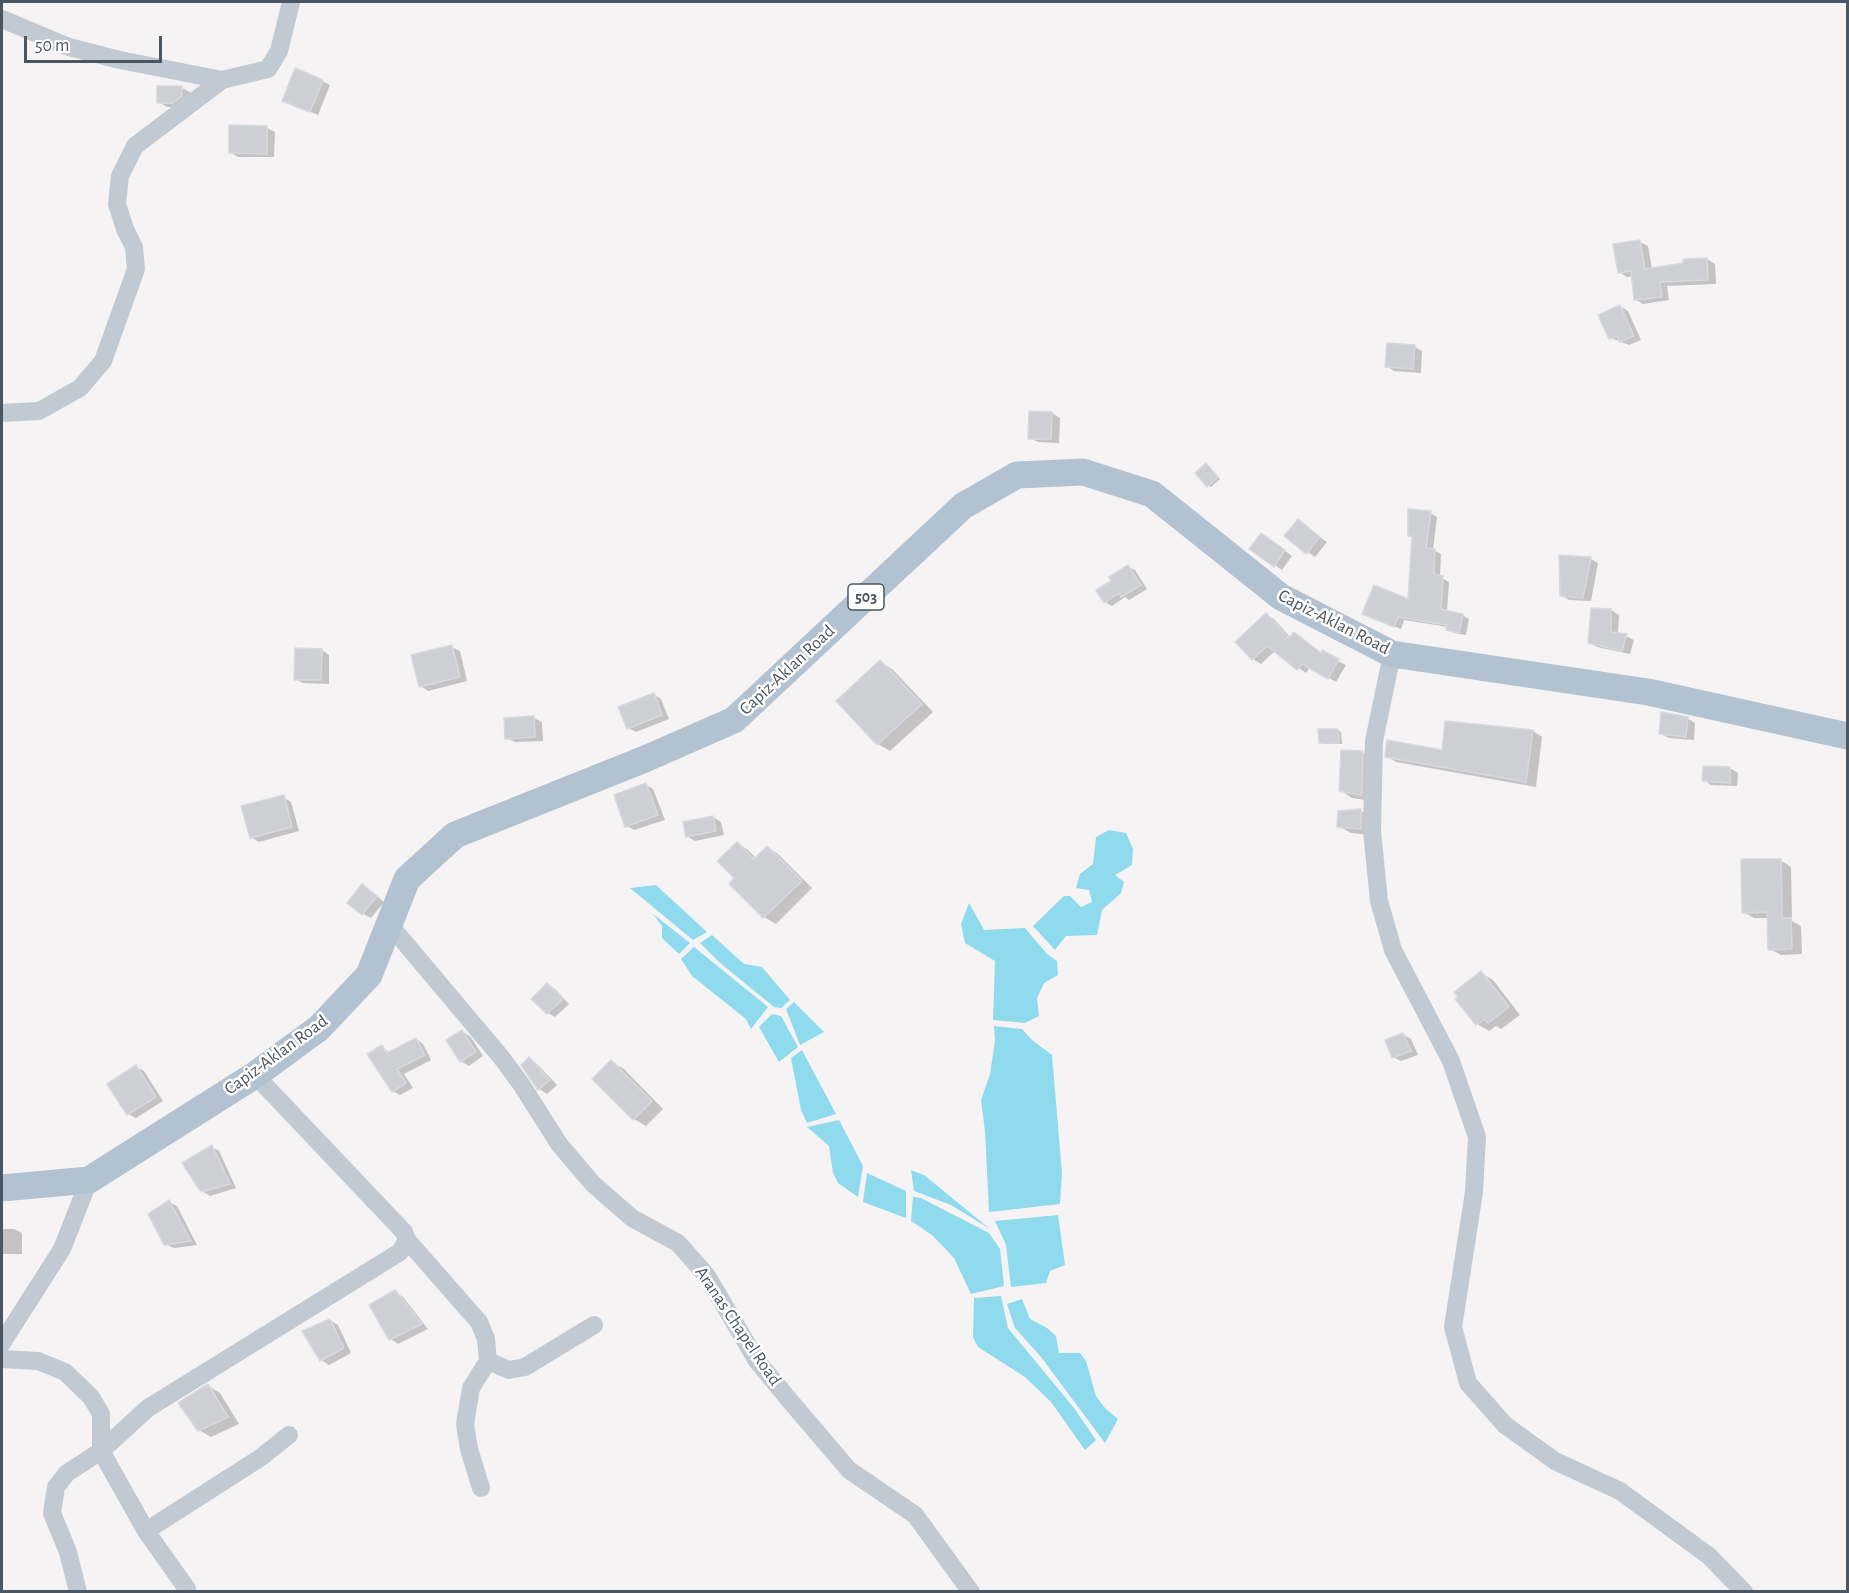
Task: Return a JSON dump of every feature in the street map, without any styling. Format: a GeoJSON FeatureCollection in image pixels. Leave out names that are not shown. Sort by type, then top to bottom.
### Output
{"type":"FeatureCollection","features":[{"type":"Feature","properties":{"kind":"main road","name":"Capiz-Aklan Road"},"geometry":{"type":"LineString","coordinates":[[2,1188],[89,1180],[255,1075],[319,1028],[369,975],[407,879],[455,835],[645,759],[734,720],[963,506],[1017,475],[1083,472],[1152,494],[1281,597],[1392,654],[1648,692],[1848,736]]}},
{"type":"Feature","properties":{"kind":"street"},"geometry":{"type":"LineString","coordinates":[[2,413],[39,411],[80,388],[103,361],[136,269],[134,247],[117,204],[120,176],[135,146],[222,80],[268,69],[279,51],[291,2]]}},
{"type":"Feature","properties":{"kind":"street"},"geometry":{"type":"LineString","coordinates":[[2,19],[69,47],[120,60],[222,80]]}},
{"type":"Feature","properties":{"kind":"street"},"geometry":{"type":"LineString","coordinates":[[1392,654],[1374,741],[1372,831],[1379,901],[1393,950],[1451,1061],[1477,1137],[1474,1191],[1453,1327],[1468,1383],[1505,1425],[1555,1461],[1620,1491],[1709,1556],[1744,1592]]}},
{"type":"Feature","properties":{"kind":"street","name":"Aranas Chapel Road"},"geometry":{"type":"LineString","coordinates":[[388,924],[501,1057],[559,1144],[593,1184],[632,1218],[678,1243],[707,1276],[757,1361],[791,1402],[849,1470],[915,1515],[972,1592]]}},
{"type":"Feature","properties":{"kind":"street"},"geometry":{"type":"LineString","coordinates":[[255,1075],[405,1232],[407,1240],[479,1322],[486,1339],[488,1361],[471,1388],[465,1424],[469,1449],[481,1488]]}},
{"type":"Feature","properties":{"kind":"street"},"geometry":{"type":"LineString","coordinates":[[2,1343],[62,1249],[89,1180]]}},
{"type":"Feature","properties":{"kind":"street"},"geometry":{"type":"LineString","coordinates":[[78,1592],[68,1552],[52,1513],[56,1488],[67,1473],[101,1452],[148,1408],[400,1252],[407,1240]]}},
{"type":"Feature","properties":{"kind":"street"},"geometry":{"type":"LineString","coordinates":[[488,1361],[509,1370],[525,1367],[594,1325]]}},
{"type":"Feature","properties":{"kind":"street"},"geometry":{"type":"LineString","coordinates":[[2,1359],[38,1361],[64,1372],[91,1396],[101,1414],[101,1452],[146,1532],[187,1589]]}},
{"type":"Feature","properties":{"kind":"street"},"geometry":{"type":"LineString","coordinates":[[146,1532],[260,1458],[289,1435]]}},
{"type":"Feature","properties":{"kind":"water"},"geometry":{"type":"Polygon","coordinates":[[[1109,830],[1126,833],[1133,849],[1132,865],[1115,875],[1124,882],[1121,893],[1102,910],[1097,935],[1066,936],[1055,950],[1033,926],[1064,896],[1070,896],[1081,907],[1092,902],[1089,890],[1076,888],[1080,874],[1093,864],[1096,837],[1109,830]]]}},
{"type":"Feature","properties":{"kind":"water"},"geometry":{"type":"Polygon","coordinates":[[[656,885],[707,932],[693,940],[630,888],[656,885]]]}},
{"type":"Feature","properties":{"kind":"water"},"geometry":{"type":"Polygon","coordinates":[[[969,903],[984,930],[1025,928],[1047,954],[1057,961],[1058,975],[1044,983],[1037,998],[1039,1016],[1025,1023],[993,1020],[995,961],[965,943],[961,924],[969,903]]]}},
{"type":"Feature","properties":{"kind":"water"},"geometry":{"type":"Polygon","coordinates":[[[653,914],[690,943],[679,954],[662,938],[662,926],[653,914]]]}},
{"type":"Feature","properties":{"kind":"water"},"geometry":{"type":"Polygon","coordinates":[[[712,935],[744,964],[762,967],[790,1000],[781,1008],[774,1007],[719,962],[700,943],[712,935]]]}},
{"type":"Feature","properties":{"kind":"water"},"geometry":{"type":"Polygon","coordinates":[[[694,947],[768,1007],[751,1029],[746,1019],[692,976],[681,959],[694,947]]]}},
{"type":"Feature","properties":{"kind":"water"},"geometry":{"type":"Polygon","coordinates":[[[794,1002],[824,1032],[800,1045],[786,1009],[794,1002]]]}},
{"type":"Feature","properties":{"kind":"water"},"geometry":{"type":"Polygon","coordinates":[[[772,1014],[781,1016],[798,1047],[779,1062],[759,1027],[772,1014]]]}},
{"type":"Feature","properties":{"kind":"water"},"geometry":{"type":"Polygon","coordinates":[[[994,1026],[1022,1029],[1052,1055],[1062,1173],[1060,1204],[989,1212],[981,1100],[990,1074],[995,1041],[994,1026]]]}},
{"type":"Feature","properties":{"kind":"water"},"geometry":{"type":"Polygon","coordinates":[[[802,1050],[836,1114],[807,1123],[801,1110],[791,1058],[802,1050]]]}},
{"type":"Feature","properties":{"kind":"water"},"geometry":{"type":"Polygon","coordinates":[[[839,1120],[863,1166],[858,1197],[838,1183],[833,1173],[829,1146],[807,1127],[839,1120]]]}},
{"type":"Feature","properties":{"kind":"water"},"geometry":{"type":"Polygon","coordinates":[[[911,1170],[924,1175],[990,1229],[951,1205],[914,1191],[911,1170]]]}},
{"type":"Feature","properties":{"kind":"water"},"geometry":{"type":"Polygon","coordinates":[[[867,1173],[906,1191],[906,1218],[863,1202],[867,1173]]]}},
{"type":"Feature","properties":{"kind":"water"},"geometry":{"type":"Polygon","coordinates":[[[913,1197],[921,1198],[989,1233],[1000,1249],[1004,1286],[971,1294],[954,1258],[932,1235],[911,1221],[913,1197]]]}},
{"type":"Feature","properties":{"kind":"water"},"geometry":{"type":"Polygon","coordinates":[[[1058,1215],[1065,1265],[1050,1271],[1046,1283],[1011,1287],[1006,1245],[995,1221],[1058,1215]]]}},
{"type":"Feature","properties":{"kind":"water"},"geometry":{"type":"Polygon","coordinates":[[[1001,1296],[1008,1328],[1074,1408],[1096,1440],[1085,1450],[1051,1402],[1025,1377],[978,1347],[973,1337],[974,1298],[1001,1296]]]}},
{"type":"Feature","properties":{"kind":"water"},"geometry":{"type":"Polygon","coordinates":[[[1022,1299],[1030,1319],[1056,1336],[1059,1353],[1080,1353],[1086,1361],[1096,1396],[1118,1419],[1105,1443],[1041,1357],[1015,1328],[1007,1304],[1022,1299]]]}},
{"type":"Feature","properties":{"kind":"building"},"geometry":{"type":"Polygon","coordinates":[[[295,68],[323,80],[310,112],[282,101],[295,68]]]}},
{"type":"Feature","properties":{"kind":"building"},"geometry":{"type":"Polygon","coordinates":[[[157,86],[182,86],[182,96],[173,103],[157,103],[157,86]]]}},
{"type":"Feature","properties":{"kind":"building"},"geometry":{"type":"Polygon","coordinates":[[[229,125],[267,126],[267,154],[229,153],[229,125]]]}},
{"type":"Feature","properties":{"kind":"building"},"geometry":{"type":"Polygon","coordinates":[[[1640,240],[1645,269],[1683,263],[1683,259],[1707,258],[1708,280],[1660,282],[1662,297],[1634,300],[1631,271],[1618,273],[1613,244],[1640,240]]]}},
{"type":"Feature","properties":{"kind":"building"},"geometry":{"type":"Polygon","coordinates":[[[1620,305],[1634,336],[1620,342],[1617,336],[1609,339],[1598,315],[1620,305]]]}},
{"type":"Feature","properties":{"kind":"building"},"geometry":{"type":"Polygon","coordinates":[[[1387,343],[1415,345],[1413,369],[1385,367],[1387,343]]]}},
{"type":"Feature","properties":{"kind":"building"},"geometry":{"type":"Polygon","coordinates":[[[1029,411],[1052,412],[1051,439],[1028,439],[1029,411]]]}},
{"type":"Feature","properties":{"kind":"building"},"geometry":{"type":"Polygon","coordinates":[[[1206,463],[1218,477],[1207,487],[1195,473],[1206,463]]]}},
{"type":"Feature","properties":{"kind":"building"},"geometry":{"type":"Polygon","coordinates":[[[1408,509],[1431,511],[1426,548],[1435,549],[1434,574],[1443,576],[1441,609],[1463,614],[1459,633],[1446,630],[1447,625],[1398,617],[1394,627],[1362,614],[1374,585],[1408,599],[1412,536],[1408,536],[1408,509]]]}},
{"type":"Feature","properties":{"kind":"building"},"geometry":{"type":"Polygon","coordinates":[[[1298,519],[1320,537],[1306,554],[1284,536],[1298,519]]]}},
{"type":"Feature","properties":{"kind":"building"},"geometry":{"type":"Polygon","coordinates":[[[1261,533],[1285,550],[1274,567],[1249,549],[1261,533]]]}},
{"type":"Feature","properties":{"kind":"building"},"geometry":{"type":"Polygon","coordinates":[[[1559,555],[1591,557],[1583,598],[1560,596],[1559,555]]]}},
{"type":"Feature","properties":{"kind":"building"},"geometry":{"type":"Polygon","coordinates":[[[1128,565],[1141,585],[1121,597],[1119,593],[1104,603],[1096,590],[1111,581],[1109,577],[1128,565]]]}},
{"type":"Feature","properties":{"kind":"building"},"geometry":{"type":"Polygon","coordinates":[[[1591,608],[1611,609],[1611,632],[1627,634],[1622,651],[1588,643],[1591,608]]]}},
{"type":"Feature","properties":{"kind":"building"},"geometry":{"type":"Polygon","coordinates":[[[1266,613],[1289,638],[1294,632],[1321,653],[1322,650],[1339,659],[1328,679],[1302,664],[1297,670],[1267,646],[1252,660],[1235,642],[1266,613]]]}},
{"type":"Feature","properties":{"kind":"building"},"geometry":{"type":"Polygon","coordinates":[[[452,645],[460,677],[419,687],[411,655],[452,645]]]}},
{"type":"Feature","properties":{"kind":"building"},"geometry":{"type":"Polygon","coordinates":[[[295,648],[322,649],[321,680],[294,680],[295,648]]]}},
{"type":"Feature","properties":{"kind":"building"},"geometry":{"type":"Polygon","coordinates":[[[880,660],[922,704],[877,745],[836,701],[880,660]]]}},
{"type":"Feature","properties":{"kind":"building"},"geometry":{"type":"Polygon","coordinates":[[[654,693],[662,715],[627,729],[618,707],[654,693]]]}},
{"type":"Feature","properties":{"kind":"building"},"geometry":{"type":"Polygon","coordinates":[[[1661,712],[1688,717],[1686,737],[1659,734],[1661,712]]]}},
{"type":"Feature","properties":{"kind":"building"},"geometry":{"type":"Polygon","coordinates":[[[534,716],[535,737],[505,739],[504,718],[534,716]]]}},
{"type":"Feature","properties":{"kind":"building"},"geometry":{"type":"Polygon","coordinates":[[[1445,721],[1533,730],[1526,782],[1385,757],[1387,740],[1442,750],[1445,721]]]}},
{"type":"Feature","properties":{"kind":"building"},"geometry":{"type":"Polygon","coordinates":[[[1318,729],[1338,729],[1339,743],[1319,743],[1318,729]]]}},
{"type":"Feature","properties":{"kind":"building"},"geometry":{"type":"Polygon","coordinates":[[[1341,750],[1363,751],[1362,795],[1339,791],[1341,750]]]}},
{"type":"Feature","properties":{"kind":"building"},"geometry":{"type":"Polygon","coordinates":[[[1703,766],[1730,767],[1730,783],[1702,781],[1703,766]]]}},
{"type":"Feature","properties":{"kind":"building"},"geometry":{"type":"Polygon","coordinates":[[[646,783],[658,815],[625,827],[614,795],[646,783]]]}},
{"type":"Feature","properties":{"kind":"building"},"geometry":{"type":"Polygon","coordinates":[[[284,795],[292,827],[250,838],[241,806],[284,795]]]}},
{"type":"Feature","properties":{"kind":"building"},"geometry":{"type":"Polygon","coordinates":[[[1361,809],[1361,829],[1337,827],[1338,811],[1361,809]]]}},
{"type":"Feature","properties":{"kind":"building"},"geometry":{"type":"Polygon","coordinates":[[[713,816],[716,831],[686,837],[683,822],[713,816]]]}},
{"type":"Feature","properties":{"kind":"building"},"geometry":{"type":"Polygon","coordinates":[[[737,842],[754,859],[767,846],[802,881],[763,918],[729,884],[734,878],[717,861],[737,842]]]}},
{"type":"Feature","properties":{"kind":"building"},"geometry":{"type":"Polygon","coordinates":[[[1741,859],[1781,859],[1782,918],[1791,918],[1792,949],[1768,950],[1767,912],[1742,913],[1741,859]]]}},
{"type":"Feature","properties":{"kind":"building"},"geometry":{"type":"Polygon","coordinates":[[[362,884],[377,896],[362,915],[347,903],[362,884]]]}},
{"type":"Feature","properties":{"kind":"building"},"geometry":{"type":"Polygon","coordinates":[[[1481,971],[1509,1007],[1488,1023],[1485,1019],[1476,1025],[1455,999],[1458,997],[1454,992],[1481,971]]]}},
{"type":"Feature","properties":{"kind":"building"},"geometry":{"type":"Polygon","coordinates":[[[547,983],[563,999],[547,1014],[531,999],[547,983]]]}},
{"type":"Feature","properties":{"kind":"building"},"geometry":{"type":"Polygon","coordinates":[[[462,1030],[476,1052],[460,1062],[446,1040],[462,1030]]]}},
{"type":"Feature","properties":{"kind":"building"},"geometry":{"type":"Polygon","coordinates":[[[1403,1033],[1411,1051],[1392,1058],[1385,1040],[1403,1033]]]}},
{"type":"Feature","properties":{"kind":"building"},"geometry":{"type":"Polygon","coordinates":[[[416,1038],[425,1055],[397,1069],[406,1083],[392,1092],[367,1054],[382,1045],[387,1053],[416,1038]]]}},
{"type":"Feature","properties":{"kind":"building"},"geometry":{"type":"Polygon","coordinates":[[[529,1057],[550,1080],[538,1090],[521,1065],[529,1057]]]}},
{"type":"Feature","properties":{"kind":"building"},"geometry":{"type":"Polygon","coordinates":[[[611,1060],[652,1101],[633,1120],[592,1079],[611,1060]]]}},
{"type":"Feature","properties":{"kind":"building"},"geometry":{"type":"Polygon","coordinates":[[[136,1065],[156,1097],[127,1115],[107,1084],[136,1065]]]}},
{"type":"Feature","properties":{"kind":"building"},"geometry":{"type":"Polygon","coordinates":[[[212,1145],[230,1184],[201,1192],[182,1163],[212,1145]]]}},
{"type":"Feature","properties":{"kind":"building"},"geometry":{"type":"Polygon","coordinates":[[[169,1200],[191,1241],[164,1245],[148,1214],[169,1200]]]}},
{"type":"Feature","properties":{"kind":"building"},"geometry":{"type":"Polygon","coordinates":[[[395,1290],[422,1324],[389,1340],[369,1305],[395,1290]]]}},
{"type":"Feature","properties":{"kind":"building"},"geometry":{"type":"Polygon","coordinates":[[[330,1319],[344,1348],[320,1361],[302,1331],[330,1319]]]}},
{"type":"Feature","properties":{"kind":"building"},"geometry":{"type":"Polygon","coordinates":[[[208,1384],[228,1417],[198,1431],[178,1403],[208,1384]]]}}]}
